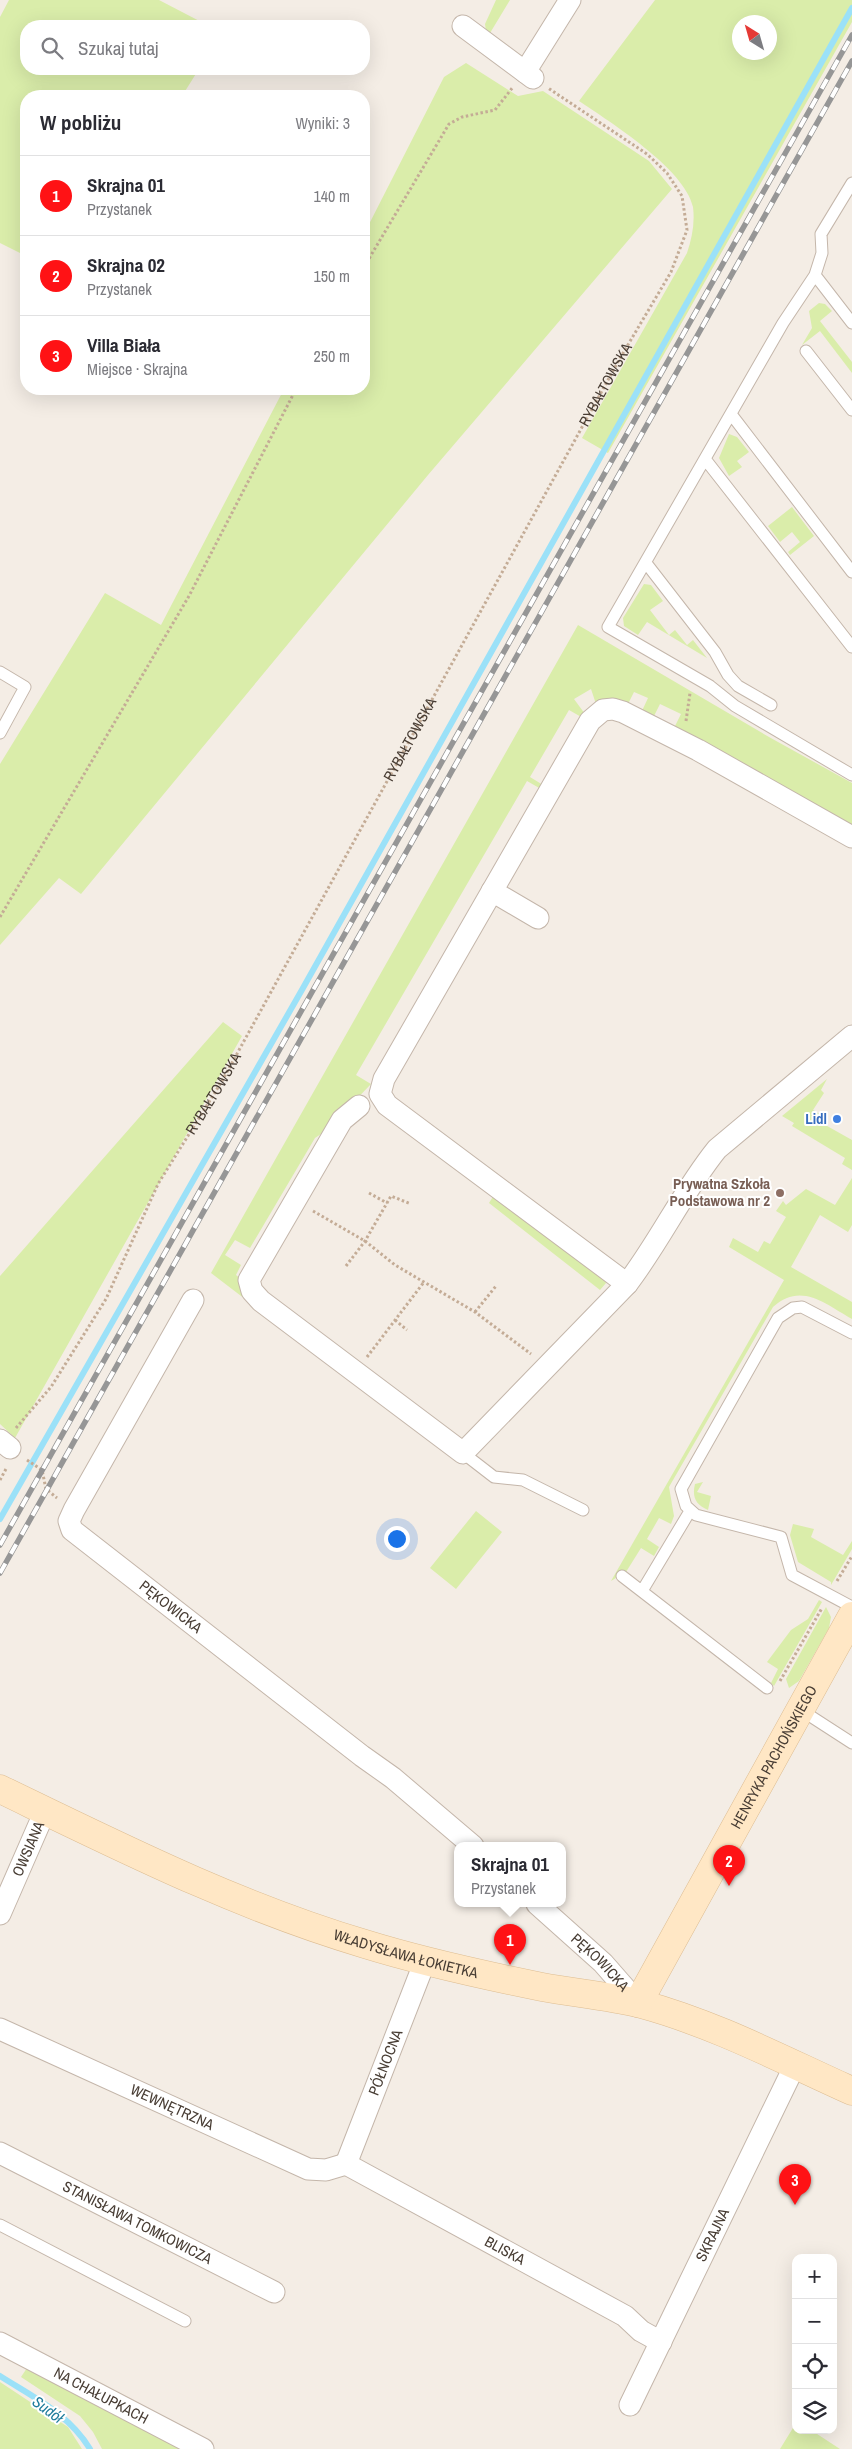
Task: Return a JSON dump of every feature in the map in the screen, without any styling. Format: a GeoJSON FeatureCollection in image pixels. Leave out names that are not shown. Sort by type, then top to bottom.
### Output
{"type":"FeatureCollection","features":[{"type":"Feature","properties":{"kind":"street"},"geometry":{"type":"LineString","coordinates":[[463,26],[529,75],[570,0]]}},
{"type":"Feature","properties":{"kind":"street"},"geometry":{"type":"LineString","coordinates":[[627,1284],[388,1105],[380,1094],[384,1078],[590,721],[597,713],[609,709],[623,712],[698,750],[852,837]]}},
{"type":"Feature","properties":{"kind":"street"},"geometry":{"type":"LineString","coordinates":[[492,891],[538,918]]}},
{"type":"Feature","properties":{"kind":"street"},"geometry":{"type":"LineString","coordinates":[[359,1106],[342,1120],[295,1200],[249,1280],[252,1291],[262,1301],[463,1453],[627,1284],[649,1256],[717,1149],[852,1036]]}},
{"type":"Feature","properties":{"kind":"street","name":"PĘKOWICKA"},"geometry":{"type":"LineString","coordinates":[[194,1300],[74,1510],[69,1521],[72,1530],[362,1756],[394,1778],[468,1842]]}},
{"type":"Feature","properties":{"kind":"street","name":"HENRYKA PACHOŃSKIEGO"},"geometry":{"type":"LineString","coordinates":[[638,2003],[852,1616]]}},
{"type":"Feature","properties":{"kind":"street","name":"WŁADYSŁAWA ŁOKIETKA"},"geometry":{"type":"LineString","coordinates":[[0,1790],[180,1876],[248,1904],[335,1936],[425,1961],[539,1986],[638,2003],[720,2031],[852,2091]]}},
{"type":"Feature","properties":{"kind":"street","name":"OWSIANA"},"geometry":{"type":"LineString","coordinates":[[0,1914],[44,1811]]}},
{"type":"Feature","properties":{"kind":"street","name":"PĘKOWICKA"},"geometry":{"type":"LineString","coordinates":[[540,1907],[603,1963],[638,2003]]}},
{"type":"Feature","properties":{"kind":"street","name":"PÓŁNOCNA"},"geometry":{"type":"LineString","coordinates":[[346,2164],[425,1961]]}},
{"type":"Feature","properties":{"kind":"street","name":"WEWNĘTRZNA"},"geometry":{"type":"LineString","coordinates":[[0,2030],[308,2169],[326,2170],[346,2164]]}},
{"type":"Feature","properties":{"kind":"street","name":"SKRAJNA"},"geometry":{"type":"LineString","coordinates":[[630,2405],[795,2065]]}},
{"type":"Feature","properties":{"kind":"street","name":"STANISŁAWA TOMKOWICZA"},"geometry":{"type":"LineString","coordinates":[[0,2153],[274,2292]]}},
{"type":"Feature","properties":{"kind":"street","name":"BLISKA"},"geometry":{"type":"LineString","coordinates":[[346,2164],[625,2316],[641,2331],[661,2342]]}},
{"type":"Feature","properties":{"kind":"street","name":"NA CHAŁUPKACH"},"geometry":{"type":"LineString","coordinates":[[0,2343],[202,2449]]}},
{"type":"Feature","properties":{"kind":"lane"},"geometry":{"type":"LineString","coordinates":[[852,182],[822,234],[822,253],[815,275],[783,323],[608,626],[710,686],[735,706],[852,774]]}},
{"type":"Feature","properties":{"kind":"lane"},"geometry":{"type":"LineString","coordinates":[[815,275],[852,323]]}},
{"type":"Feature","properties":{"kind":"lane"},"geometry":{"type":"LineString","coordinates":[[806,351],[852,410]]}},
{"type":"Feature","properties":{"kind":"lane"},"geometry":{"type":"LineString","coordinates":[[731,414],[852,572]]}},
{"type":"Feature","properties":{"kind":"lane"},"geometry":{"type":"LineString","coordinates":[[705,459],[852,647]]}},
{"type":"Feature","properties":{"kind":"lane"},"geometry":{"type":"LineString","coordinates":[[646,563],[715,652],[728,675],[738,686],[772,705]]}},
{"type":"Feature","properties":{"kind":"lane"},"geometry":{"type":"LineString","coordinates":[[0,672],[25,687],[0,733]]}},
{"type":"Feature","properties":{"kind":"lane"},"geometry":{"type":"LineString","coordinates":[[852,1333],[802,1306],[793,1308],[778,1318],[681,1489],[684,1501],[690,1511],[708,1519],[781,1537],[792,1574],[852,1607]]}},
{"type":"Feature","properties":{"kind":"lane"},"geometry":{"type":"LineString","coordinates":[[463,1453],[494,1477],[523,1480],[583,1510]]}},
{"type":"Feature","properties":{"kind":"lane"},"geometry":{"type":"LineString","coordinates":[[642,1591],[690,1511]]}},
{"type":"Feature","properties":{"kind":"lane"},"geometry":{"type":"LineString","coordinates":[[622,1576],[767,1688]]}},
{"type":"Feature","properties":{"kind":"lane"},"geometry":{"type":"LineString","coordinates":[[801,1710],[852,1743]]}},
{"type":"Feature","properties":{"kind":"lane"},"geometry":{"type":"LineString","coordinates":[[0,2225],[185,2321]]}},
{"type":"Feature","properties":{"kind":"path"},"geometry":{"type":"LineString","coordinates":[[370,258],[449,124],[462,116],[495,110],[529,75]]}},
{"type":"Feature","properties":{"kind":"path","name":"RYBAŁTOWSKA"},"geometry":{"type":"LineString","coordinates":[[5,1444],[12,1433],[51,1388],[106,1299],[158,1184],[222,1081],[619,360],[671,272],[687,230],[682,196],[667,173],[647,154],[529,75]]}},
{"type":"Feature","properties":{"kind":"path"},"geometry":{"type":"LineString","coordinates":[[0,918],[189,596],[293,395]]}},
{"type":"Feature","properties":{"kind":"path"},"geometry":{"type":"LineString","coordinates":[[686,724],[690,693]]}},
{"type":"Feature","properties":{"kind":"path"},"geometry":{"type":"LineString","coordinates":[[369,1193],[387,1203]]}},
{"type":"Feature","properties":{"kind":"path"},"geometry":{"type":"LineString","coordinates":[[346,1266],[364,1241],[391,1196],[411,1204]]}},
{"type":"Feature","properties":{"kind":"path"},"geometry":{"type":"LineString","coordinates":[[295,1200],[364,1241],[395,1265],[476,1312],[537,1359]]}},
{"type":"Feature","properties":{"kind":"path"},"geometry":{"type":"LineString","coordinates":[[355,1372],[424,1282]]}},
{"type":"Feature","properties":{"kind":"path"},"geometry":{"type":"LineString","coordinates":[[476,1312],[496,1286]]}},
{"type":"Feature","properties":{"kind":"path"},"geometry":{"type":"LineString","coordinates":[[395,1320],[407,1330]]}},
{"type":"Feature","properties":{"kind":"path"},"geometry":{"type":"LineString","coordinates":[[32,1464],[42,1470],[46,1489],[55,1497]]}},
{"type":"Feature","properties":{"kind":"path"},"geometry":{"type":"LineString","coordinates":[[778,1684],[852,1556]]}},
{"type":"Feature","properties":{"kind":"green space"},"geometry":{"type":"Polygon","coordinates":[[[9,0],[159,0],[197,20],[20,20],[20,75],[195,75],[186,90],[20,90],[20,253],[0,243],[0,17],[9,0]]]}},
{"type":"Feature","properties":{"kind":"green space"},"geometry":{"type":"Polygon","coordinates":[[[496,0],[510,0],[487,38],[485,24],[496,0]]]}},
{"type":"Feature","properties":{"kind":"green space"},"geometry":{"type":"Polygon","coordinates":[[[655,0],[852,0],[852,22],[608,453],[582,438],[687,253],[694,219],[693,207],[687,192],[676,177],[662,162],[627,134],[579,101],[655,0]]]}},
{"type":"Feature","properties":{"kind":"green space"},"geometry":{"type":"Polygon","coordinates":[[[466,63],[518,96],[543,91],[649,161],[672,189],[428,475],[81,894],[59,878],[0,945],[0,764],[105,593],[161,625],[281,395],[370,395],[370,222],[444,77],[466,63]]]}},
{"type":"Feature","properties":{"kind":"green space"},"geometry":{"type":"Polygon","coordinates":[[[819,303],[825,304],[832,311],[820,321],[852,362],[852,373],[820,331],[802,345],[812,328],[809,311],[819,303]]]}},
{"type":"Feature","properties":{"kind":"green space"},"geometry":{"type":"Polygon","coordinates":[[[729,434],[737,437],[749,452],[737,461],[742,467],[729,476],[719,458],[729,434]]]}},
{"type":"Feature","properties":{"kind":"green space"},"geometry":{"type":"Polygon","coordinates":[[[792,507],[814,536],[790,555],[788,552],[800,542],[792,532],[780,542],[768,526],[792,507]]]}},
{"type":"Feature","properties":{"kind":"green space"},"geometry":{"type":"Polygon","coordinates":[[[644,584],[651,585],[663,601],[650,610],[669,635],[675,630],[687,645],[693,640],[707,658],[647,622],[638,635],[624,626],[623,618],[644,584]]]}},
{"type":"Feature","properties":{"kind":"green space"},"geometry":{"type":"Polygon","coordinates":[[[578,625],[769,737],[852,783],[852,828],[674,728],[681,714],[660,704],[653,718],[641,713],[648,698],[634,692],[627,706],[596,704],[591,689],[574,699],[585,714],[583,718],[569,710],[530,777],[543,785],[541,789],[527,781],[356,1075],[371,1084],[327,1130],[315,1138],[250,1248],[235,1240],[225,1255],[241,1265],[236,1275],[241,1279],[245,1299],[211,1273],[578,625]]]}},
{"type":"Feature","properties":{"kind":"green space"},"geometry":{"type":"Polygon","coordinates":[[[223,1022],[242,1036],[15,1438],[0,1424],[0,1276],[223,1022]]]}},
{"type":"Feature","properties":{"kind":"green space"},"geometry":{"type":"Polygon","coordinates":[[[827,1079],[821,1090],[824,1093],[813,1110],[823,1116],[820,1122],[852,1140],[852,1170],[842,1164],[845,1158],[792,1126],[794,1123],[782,1116],[827,1079]]]}},
{"type":"Feature","properties":{"kind":"green space"},"geometry":{"type":"Polygon","coordinates":[[[852,1178],[852,1225],[848,1232],[820,1215],[791,1267],[852,1302],[852,1319],[823,1302],[804,1296],[783,1299],[773,1307],[669,1487],[674,1516],[671,1524],[659,1518],[647,1539],[659,1547],[654,1556],[641,1548],[626,1572],[611,1581],[784,1280],[729,1247],[733,1238],[758,1252],[764,1241],[770,1244],[786,1217],[776,1211],[783,1201],[786,1205],[806,1189],[835,1205],[852,1178]]]}},
{"type":"Feature","properties":{"kind":"green space"},"geometry":{"type":"Polygon","coordinates":[[[494,1195],[605,1280],[606,1283],[600,1290],[489,1203],[494,1195]]]}},
{"type":"Feature","properties":{"kind":"green space"},"geometry":{"type":"Polygon","coordinates":[[[703,1482],[697,1492],[711,1496],[708,1510],[697,1503],[694,1496],[695,1484],[703,1482]]]}},
{"type":"Feature","properties":{"kind":"green space"},"geometry":{"type":"Polygon","coordinates":[[[476,1511],[502,1532],[456,1589],[430,1568],[476,1511]]]}},
{"type":"Feature","properties":{"kind":"green space"},"geometry":{"type":"Polygon","coordinates":[[[793,1524],[814,1529],[811,1537],[843,1555],[852,1541],[852,1549],[831,1585],[831,1582],[798,1562],[790,1535],[793,1524]]]}},
{"type":"Feature","properties":{"kind":"green space"},"geometry":{"type":"Polygon","coordinates":[[[819,1600],[822,1602],[774,1686],[771,1683],[778,1669],[767,1662],[791,1630],[808,1619],[819,1600]]]}},
{"type":"Feature","properties":{"kind":"green space"},"geometry":{"type":"Polygon","coordinates":[[[826,1607],[831,1617],[829,1628],[799,1681],[789,1688],[786,1679],[826,1607]]]}},
{"type":"Feature","properties":{"kind":"green space"},"geometry":{"type":"Polygon","coordinates":[[[29,2365],[185,2449],[102,2449],[93,2432],[80,2416],[21,2377],[29,2365]]]}},
{"type":"Feature","properties":{"kind":"green space"},"geometry":{"type":"Polygon","coordinates":[[[0,2382],[68,2427],[82,2449],[0,2449],[0,2382]]]}},
{"type":"Feature","properties":{"kind":"green space"},"geometry":{"type":"Polygon","coordinates":[[[792,2430],[792,2434],[817,2434],[840,2449],[780,2449],[792,2430]]]}},
{"type":"Feature","properties":{"kind":"waterway"},"geometry":{"type":"LineString","coordinates":[[0,1519],[303,988],[852,8]]}},
{"type":"Feature","properties":{"kind":"waterway","name":"Sudół"},"geometry":{"type":"LineString","coordinates":[[0,2376],[50,2407],[72,2426],[90,2449]]}},
{"type":"Feature","properties":{"kind":"railway"},"geometry":{"type":"LineString","coordinates":[[0,1545],[852,35]]}},
{"type":"Feature","properties":{"kind":"railway"},"geometry":{"type":"LineString","coordinates":[[0,1573],[852,61]]}},
{"type":"Feature","properties":{"kind":"place","name":"Lidl"},"geometry":{"type":"Point","coordinates":[837,1119]}},
{"type":"Feature","properties":{"kind":"place","name":"Prywatna Szkoła Podstawowa nr 2"},"geometry":{"type":"Point","coordinates":[780,1193]}},
{"type":"Feature","properties":{"kind":"place","name":"Skrajna 02"},"geometry":{"type":"Point","coordinates":[729,1886]}},
{"type":"Feature","properties":{"kind":"place","name":"Skrajna 01"},"geometry":{"type":"Point","coordinates":[510,1965]}},
{"type":"Feature","properties":{"kind":"place","name":"Villa Biała"},"geometry":{"type":"Point","coordinates":[795,2205]}}]}
